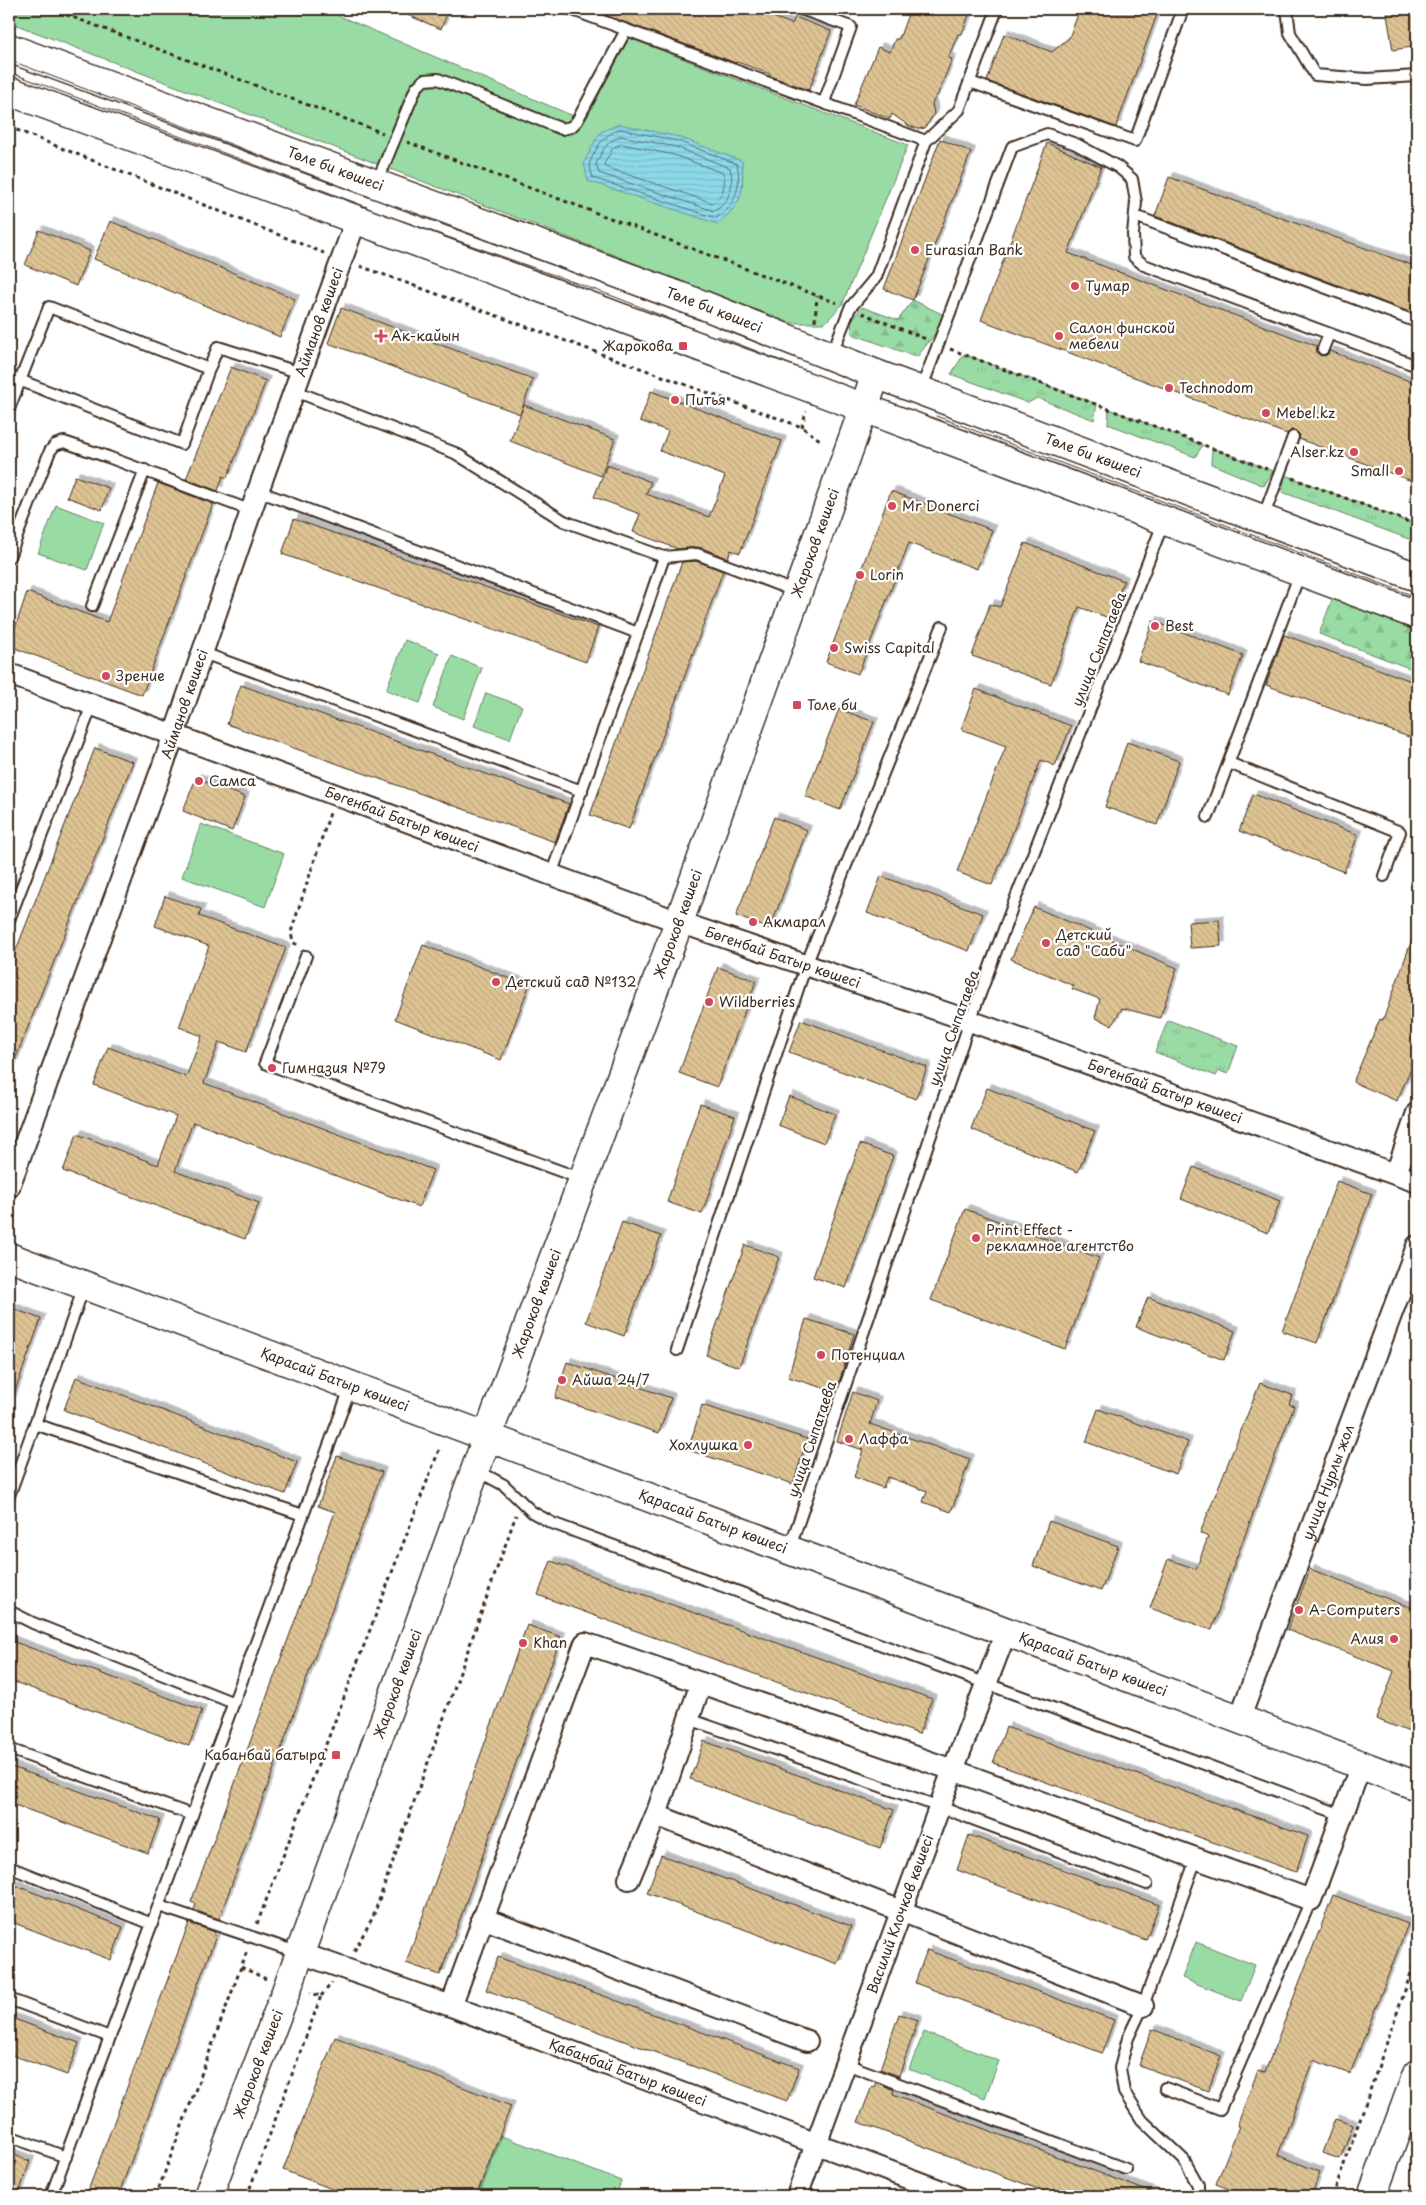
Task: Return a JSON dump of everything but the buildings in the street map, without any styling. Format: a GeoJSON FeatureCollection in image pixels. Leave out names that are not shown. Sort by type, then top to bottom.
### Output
{"type":"FeatureCollection","features":[{"type":"Feature","properties":{"kind":"street","name":"Төле би көшесі"},"geometry":{"type":"LineString","coordinates":[[9,48],[703,305],[876,374],[1417,577]]}},
{"type":"Feature","properties":{"kind":"street"},"geometry":{"type":"LineString","coordinates":[[37,101],[32,91],[34,78],[42,72],[58,67]]}},
{"type":"Feature","properties":{"kind":"street"},"geometry":{"type":"LineString","coordinates":[[9,91],[1417,615]]}},
{"type":"Feature","properties":{"kind":"street","name":"Айманов көшесі"},"geometry":{"type":"LineString","coordinates":[[9,1187],[174,735],[258,491],[356,220]]}},
{"type":"Feature","properties":{"kind":"street"},"geometry":{"type":"LineString","coordinates":[[695,345],[709,332],[709,315],[703,305]]}},
{"type":"Feature","properties":{"kind":"street","name":"Жароков көшесі"},"geometry":{"type":"LineString","coordinates":[[208,2196],[300,1953],[487,1437],[679,922],[876,374]]}},
{"type":"Feature","properties":{"kind":"street","name":"Бөгенбай Батыр көшесі"},"geometry":{"type":"LineString","coordinates":[[9,674],[679,922],[970,1020],[1417,1181]]}},
{"type":"Feature","properties":{"kind":"street"},"geometry":{"type":"LineString","coordinates":[[1396,1174],[1417,1113]]}},
{"type":"Feature","properties":{"kind":"street","name":"улица Нурлы жол"},"geometry":{"type":"LineString","coordinates":[[1240,1720],[1417,1246]]}},
{"type":"Feature","properties":{"kind":"street","name":"Қарасай Батыр көшесі"},"geometry":{"type":"LineString","coordinates":[[9,1257],[1417,1786]]}},
{"type":"Feature","properties":{"kind":"street","name":"Василий Клочков көшесі"},"geometry":{"type":"LineString","coordinates":[[797,2196],[953,1770],[1006,1632]]}},
{"type":"Feature","properties":{"kind":"street"},"geometry":{"type":"LineString","coordinates":[[451,2006],[585,1643],[953,1770],[1311,1900],[1361,1765]]}},
{"type":"Feature","properties":{"kind":"street"},"geometry":{"type":"LineString","coordinates":[[629,1880],[656,1815],[702,1683]]}},
{"type":"Feature","properties":{"kind":"street"},"geometry":{"type":"LineString","coordinates":[[656,1815],[1143,2006]]}},
{"type":"Feature","properties":{"kind":"street"},"geometry":{"type":"LineString","coordinates":[[482,1918],[807,2041]]}},
{"type":"Feature","properties":{"kind":"street","name":"Қабанбай Батыр көшесі"},"geometry":{"type":"LineString","coordinates":[[300,1953],[451,2006],[954,2196]]}},
{"type":"Feature","properties":{"kind":"street"},"geometry":{"type":"LineString","coordinates":[[1372,2196],[1414,2090]]}},
{"type":"Feature","properties":{"kind":"lane"},"geometry":{"type":"LineString","coordinates":[[570,9],[926,141]]}},
{"type":"Feature","properties":{"kind":"lane"},"geometry":{"type":"LineString","coordinates":[[801,9],[851,27],[824,102]]}},
{"type":"Feature","properties":{"kind":"lane"},"geometry":{"type":"LineString","coordinates":[[831,356],[850,308],[876,277],[926,141],[959,110],[997,9]]}},
{"type":"Feature","properties":{"kind":"lane"},"geometry":{"type":"LineString","coordinates":[[970,82],[1135,141],[1183,9]]}},
{"type":"Feature","properties":{"kind":"lane"},"geometry":{"type":"LineString","coordinates":[[1288,9],[1290,33],[1315,75],[1367,79],[1417,76]]}},
{"type":"Feature","properties":{"kind":"lane"},"geometry":{"type":"LineString","coordinates":[[377,184],[416,88],[424,80],[438,79],[562,129],[571,127],[577,121],[626,30]]}},
{"type":"Feature","properties":{"kind":"lane"},"geometry":{"type":"LineString","coordinates":[[920,390],[1012,147],[1047,134],[1076,144],[1118,167],[1132,179],[1136,202],[1134,257],[1144,265],[1417,366]]}},
{"type":"Feature","properties":{"kind":"lane"},"geometry":{"type":"LineString","coordinates":[[1135,216],[1417,322]]}},
{"type":"Feature","properties":{"kind":"lane"},"geometry":{"type":"LineString","coordinates":[[9,409],[49,307],[209,369]]}},
{"type":"Feature","properties":{"kind":"lane"},"geometry":{"type":"LineString","coordinates":[[1323,349],[1329,334]]}},
{"type":"Feature","properties":{"kind":"lane"},"geometry":{"type":"LineString","coordinates":[[9,376],[182,444],[218,347],[455,454],[564,521],[664,557],[697,554],[798,593]]}},
{"type":"Feature","properties":{"kind":"lane"},"geometry":{"type":"LineString","coordinates":[[1263,519],[1292,437]]}},
{"type":"Feature","properties":{"kind":"lane"},"geometry":{"type":"LineString","coordinates":[[9,557],[50,451],[55,445],[64,442],[145,470],[252,511]]}},
{"type":"Feature","properties":{"kind":"lane"},"geometry":{"type":"LineString","coordinates":[[92,606],[145,470]]}},
{"type":"Feature","properties":{"kind":"lane"},"geometry":{"type":"LineString","coordinates":[[258,491],[638,633]]}},
{"type":"Feature","properties":{"kind":"lane","name":"улица Сыпатаева"},"geometry":{"type":"LineString","coordinates":[[789,1550],[970,1020],[1013,905],[1164,521]]}},
{"type":"Feature","properties":{"kind":"lane"},"geometry":{"type":"LineString","coordinates":[[551,875],[664,557]]}},
{"type":"Feature","properties":{"kind":"lane"},"geometry":{"type":"LineString","coordinates":[[1208,817],[1300,572]]}},
{"type":"Feature","properties":{"kind":"lane"},"geometry":{"type":"LineString","coordinates":[[677,1350],[806,965],[942,627]]}},
{"type":"Feature","properties":{"kind":"lane"},"geometry":{"type":"LineString","coordinates":[[203,653],[582,791]]}},
{"type":"Feature","properties":{"kind":"lane"},"geometry":{"type":"LineString","coordinates":[[9,920],[92,705]]}},
{"type":"Feature","properties":{"kind":"lane"},"geometry":{"type":"LineString","coordinates":[[1229,762],[1400,832],[1384,876]]}},
{"type":"Feature","properties":{"kind":"lane"},"geometry":{"type":"LineString","coordinates":[[306,956],[264,1063],[583,1180]]}},
{"type":"Feature","properties":{"kind":"lane"},"geometry":{"type":"LineString","coordinates":[[9,1496],[84,1286]]}},
{"type":"Feature","properties":{"kind":"lane"},"geometry":{"type":"LineString","coordinates":[[51,2196],[351,1386]]}},
{"type":"Feature","properties":{"kind":"lane"},"geometry":{"type":"LineString","coordinates":[[35,1424],[303,1514]]}},
{"type":"Feature","properties":{"kind":"lane"},"geometry":{"type":"LineString","coordinates":[[475,1470],[504,1485],[532,1512],[552,1523],[1342,1815]]}},
{"type":"Feature","properties":{"kind":"lane"},"geometry":{"type":"LineString","coordinates":[[9,1611],[33,1623],[234,1703]]}},
{"type":"Feature","properties":{"kind":"lane"},"geometry":{"type":"LineString","coordinates":[[689,1719],[940,1807],[1146,1884]]}},
{"type":"Feature","properties":{"kind":"lane"},"geometry":{"type":"LineString","coordinates":[[9,1749],[192,1815]]}},
{"type":"Feature","properties":{"kind":"lane"},"geometry":{"type":"LineString","coordinates":[[1196,1859],[1143,2006],[1128,2038],[1120,2068],[1124,2092],[1142,2120],[1184,2160],[1198,2185],[1198,2196]]}},
{"type":"Feature","properties":{"kind":"lane"},"geometry":{"type":"LineString","coordinates":[[9,1867],[152,1924]]}},
{"type":"Feature","properties":{"kind":"lane"},"geometry":{"type":"LineString","coordinates":[[1165,2088],[1220,2108],[1311,1900]]}},
{"type":"Feature","properties":{"kind":"lane"},"geometry":{"type":"LineString","coordinates":[[159,1906],[300,1953]]}},
{"type":"Feature","properties":{"kind":"lane"},"geometry":{"type":"LineString","coordinates":[[9,1999],[110,2037]]}},
{"type":"Feature","properties":{"kind":"lane"},"geometry":{"type":"LineString","coordinates":[[846,2064],[1126,2169]]}},
{"type":"Feature","properties":{"kind":"lane"},"geometry":{"type":"LineString","coordinates":[[9,2136],[66,2157]]}},
{"type":"Feature","properties":{"kind":"path"},"geometry":{"type":"LineString","coordinates":[[51,9],[842,305]]}},
{"type":"Feature","properties":{"kind":"path"},"geometry":{"type":"LineString","coordinates":[[9,127],[342,260],[802,427],[820,440]]}},
{"type":"Feature","properties":{"kind":"path"},"geometry":{"type":"LineString","coordinates":[[815,322],[817,296]]}},
{"type":"Feature","properties":{"kind":"path"},"geometry":{"type":"LineString","coordinates":[[858,312],[1417,525]]}},
{"type":"Feature","properties":{"kind":"path"},"geometry":{"type":"LineString","coordinates":[[802,427],[806,410]]}},
{"type":"Feature","properties":{"kind":"path"},"geometry":{"type":"LineString","coordinates":[[306,956],[302,949],[293,942],[291,932],[335,795]]}},
{"type":"Feature","properties":{"kind":"path"},"geometry":{"type":"LineString","coordinates":[[156,2196],[252,1937],[439,1450]]}},
{"type":"Feature","properties":{"kind":"path"},"geometry":{"type":"LineString","coordinates":[[321,1996],[344,1968],[373,1916],[520,1501]]}},
{"type":"Feature","properties":{"kind":"path"},"geometry":{"type":"LineString","coordinates":[[1333,2196],[1417,1956]]}},
{"type":"Feature","properties":{"kind":"green space"},"geometry":{"type":"Polygon","coordinates":[[[9,9],[323,9],[585,121],[629,38],[908,145],[842,305],[825,323],[790,323],[9,22],[9,9]]]}},
{"type":"Feature","properties":{"kind":"green space"},"geometry":{"type":"Polygon","coordinates":[[[913,300],[948,317],[917,357],[852,334],[851,321],[862,307],[898,320],[913,300]]]}},
{"type":"Feature","properties":{"kind":"green space"},"geometry":{"type":"Polygon","coordinates":[[[964,354],[1097,404],[1094,420],[1037,398],[1028,403],[951,374],[964,354]]]}},
{"type":"Feature","properties":{"kind":"green space"},"geometry":{"type":"Polygon","coordinates":[[[1109,409],[1203,445],[1195,457],[1108,424],[1109,409]]]}},
{"type":"Feature","properties":{"kind":"green space"},"geometry":{"type":"Polygon","coordinates":[[[1212,448],[1273,471],[1264,486],[1211,464],[1212,448]]]}},
{"type":"Feature","properties":{"kind":"green space"},"geometry":{"type":"Polygon","coordinates":[[[1285,475],[1417,525],[1417,542],[1282,492],[1285,475]]]}},
{"type":"Feature","properties":{"kind":"green space"},"geometry":{"type":"Polygon","coordinates":[[[56,505],[104,523],[87,570],[38,553],[56,505]]]}},
{"type":"Feature","properties":{"kind":"green space"},"geometry":{"type":"Polygon","coordinates":[[[1333,597],[1417,628],[1417,671],[1319,634],[1333,597]]]}},
{"type":"Feature","properties":{"kind":"green space"},"geometry":{"type":"Polygon","coordinates":[[[405,640],[439,653],[420,703],[386,690],[405,640]]]}},
{"type":"Feature","properties":{"kind":"green space"},"geometry":{"type":"Polygon","coordinates":[[[452,656],[482,668],[463,719],[433,707],[452,656]]]}},
{"type":"Feature","properties":{"kind":"green space"},"geometry":{"type":"Polygon","coordinates":[[[486,693],[522,706],[510,739],[474,726],[486,693]]]}},
{"type":"Feature","properties":{"kind":"green space"},"geometry":{"type":"Polygon","coordinates":[[[201,824],[284,854],[265,907],[182,877],[201,824]]]}},
{"type":"Feature","properties":{"kind":"green space"},"geometry":{"type":"Polygon","coordinates":[[[1168,1020],[1238,1046],[1228,1074],[1219,1071],[1216,1076],[1155,1052],[1168,1020]]]}},
{"type":"Feature","properties":{"kind":"green space"},"geometry":{"type":"Polygon","coordinates":[[[1196,1942],[1255,1965],[1241,2001],[1182,1978],[1196,1942]]]}},
{"type":"Feature","properties":{"kind":"green space"},"geometry":{"type":"Polygon","coordinates":[[[924,2032],[999,2061],[985,2098],[909,2069],[924,2032]]]}},
{"type":"Feature","properties":{"kind":"green space"},"geometry":{"type":"Polygon","coordinates":[[[499,2135],[621,2181],[616,2196],[476,2196],[499,2135]]]}},
{"type":"Feature","properties":{"kind":"water"},"geometry":{"type":"Polygon","coordinates":[[[619,124],[679,137],[742,161],[742,190],[733,210],[718,224],[588,181],[584,163],[595,141],[601,132],[619,124]]]}},
{"type":"Feature","properties":{"kind":"tram line"},"geometry":{"type":"LineString","coordinates":[[9,60],[370,197]]}},
{"type":"Feature","properties":{"kind":"tram line"},"geometry":{"type":"LineString","coordinates":[[9,72],[367,207]]}},
{"type":"Feature","properties":{"kind":"tram line"},"geometry":{"type":"LineString","coordinates":[[405,209],[699,320]]}},
{"type":"Feature","properties":{"kind":"tram line"},"geometry":{"type":"LineString","coordinates":[[403,221],[618,298],[695,329]]}},
{"type":"Feature","properties":{"kind":"tram line"},"geometry":{"type":"LineString","coordinates":[[722,329],[799,359]]}},
{"type":"Feature","properties":{"kind":"tram line"},"geometry":{"type":"LineString","coordinates":[[718,336],[797,367]]}},
{"type":"Feature","properties":{"kind":"tram line"},"geometry":{"type":"LineString","coordinates":[[936,416],[1417,597]]}},
{"type":"Feature","properties":{"kind":"place","name":"Eurasian Bank"},"geometry":{"type":"Point","coordinates":[915,250]}},
{"type":"Feature","properties":{"kind":"place","name":"Тумар"},"geometry":{"type":"Point","coordinates":[1075,286]}},
{"type":"Feature","properties":{"kind":"place","name":"Ак-кайын"},"geometry":{"type":"Point","coordinates":[381,336]}},
{"type":"Feature","properties":{"kind":"place","name":"Салон финской мебели"},"geometry":{"type":"Point","coordinates":[1059,336]}},
{"type":"Feature","properties":{"kind":"place","name":"Жарокова"},"geometry":{"type":"Point","coordinates":[683,346]}},
{"type":"Feature","properties":{"kind":"place","name":"Technodom"},"geometry":{"type":"Point","coordinates":[1169,388]}},
{"type":"Feature","properties":{"kind":"place","name":"Питья"},"geometry":{"type":"Point","coordinates":[675,400]}},
{"type":"Feature","properties":{"kind":"place","name":"Mebel.kz"},"geometry":{"type":"Point","coordinates":[1266,413]}},
{"type":"Feature","properties":{"kind":"place","name":"Alser.kz"},"geometry":{"type":"Point","coordinates":[1354,452]}},
{"type":"Feature","properties":{"kind":"place","name":"Small"},"geometry":{"type":"Point","coordinates":[1399,471]}},
{"type":"Feature","properties":{"kind":"place","name":"Mr Donerci"},"geometry":{"type":"Point","coordinates":[892,506]}},
{"type":"Feature","properties":{"kind":"place","name":"Lorin"},"geometry":{"type":"Point","coordinates":[860,575]}},
{"type":"Feature","properties":{"kind":"place","name":"Best"},"geometry":{"type":"Point","coordinates":[1155,626]}},
{"type":"Feature","properties":{"kind":"place","name":"Swiss Capital"},"geometry":{"type":"Point","coordinates":[834,648]}},
{"type":"Feature","properties":{"kind":"place","name":"Зрение"},"geometry":{"type":"Point","coordinates":[106,676]}},
{"type":"Feature","properties":{"kind":"place","name":"Толе би"},"geometry":{"type":"Point","coordinates":[797,705]}},
{"type":"Feature","properties":{"kind":"place","name":"Самса"},"geometry":{"type":"Point","coordinates":[199,781]}},
{"type":"Feature","properties":{"kind":"place","name":"Акмарал"},"geometry":{"type":"Point","coordinates":[753,922]}},
{"type":"Feature","properties":{"kind":"place","name":"Детский сад \"Саби\""},"geometry":{"type":"Point","coordinates":[1046,943]}},
{"type":"Feature","properties":{"kind":"place","name":"Детский сад №132"},"geometry":{"type":"Point","coordinates":[496,982]}},
{"type":"Feature","properties":{"kind":"place","name":"Wildberries"},"geometry":{"type":"Point","coordinates":[709,1002]}},
{"type":"Feature","properties":{"kind":"place","name":"Гимназия №79"},"geometry":{"type":"Point","coordinates":[272,1068]}},
{"type":"Feature","properties":{"kind":"place","name":"Print Effect - рекламное агентство"},"geometry":{"type":"Point","coordinates":[976,1238]}},
{"type":"Feature","properties":{"kind":"place","name":"Потенциал"},"geometry":{"type":"Point","coordinates":[821,1355]}},
{"type":"Feature","properties":{"kind":"place","name":"Айша 24/7"},"geometry":{"type":"Point","coordinates":[562,1380]}},
{"type":"Feature","properties":{"kind":"place","name":"Лаффа"},"geometry":{"type":"Point","coordinates":[849,1439]}},
{"type":"Feature","properties":{"kind":"place","name":"Хохлушка"},"geometry":{"type":"Point","coordinates":[748,1445]}},
{"type":"Feature","properties":{"kind":"place","name":"A-Computers"},"geometry":{"type":"Point","coordinates":[1299,1610]}},
{"type":"Feature","properties":{"kind":"place","name":"Алия"},"geometry":{"type":"Point","coordinates":[1394,1639]}},
{"type":"Feature","properties":{"kind":"place","name":"Khan"},"geometry":{"type":"Point","coordinates":[523,1643]}},
{"type":"Feature","properties":{"kind":"place","name":"Кабанбай батыра"},"geometry":{"type":"Point","coordinates":[336,1755]}}]}
